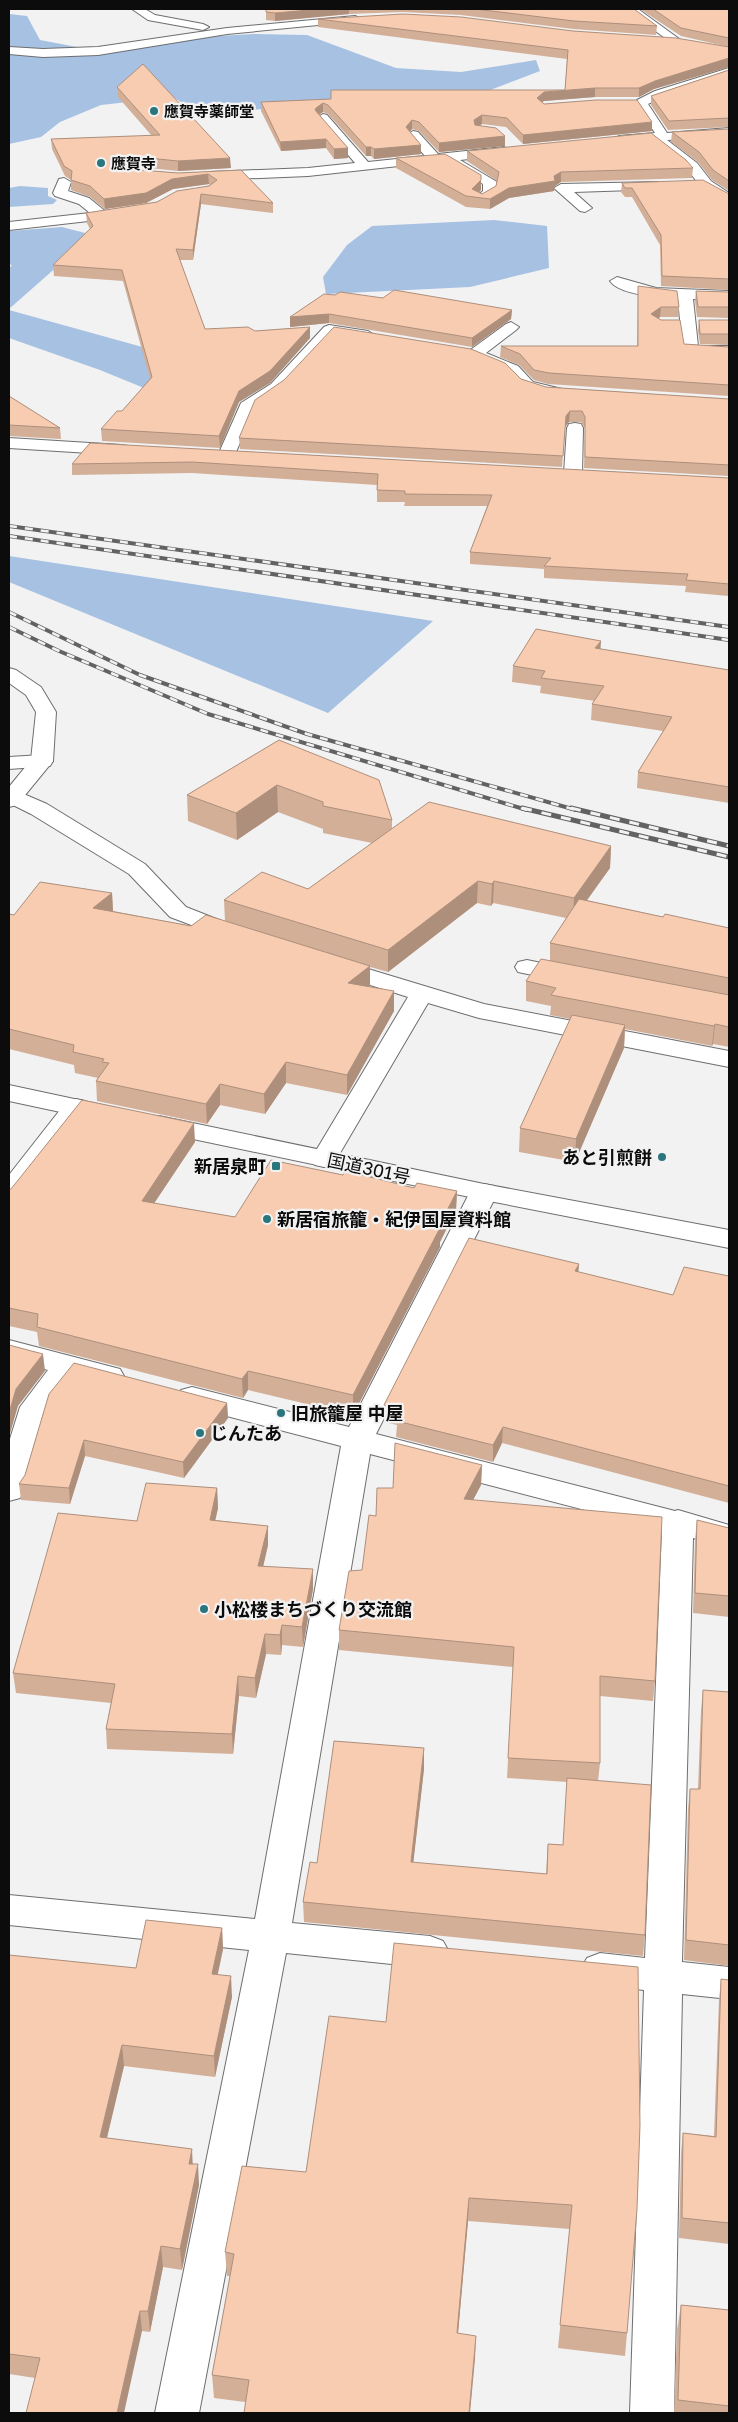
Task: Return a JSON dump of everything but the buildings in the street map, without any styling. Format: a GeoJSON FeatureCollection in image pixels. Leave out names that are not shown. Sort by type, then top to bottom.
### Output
{"type":"FeatureCollection","features":[{"type":"Feature","properties":{"kind":"main road"},"geometry":{"type":"LineString","coordinates":[[138,9],[152,18],[226,31]]}},
{"type":"Feature","properties":{"kind":"main road"},"geometry":{"type":"LineString","coordinates":[[631,9],[676,41]]}},
{"type":"Feature","properties":{"kind":"main road"},"geometry":{"type":"LineString","coordinates":[[9,52],[98,51],[226,31],[367,18]]}},
{"type":"Feature","properties":{"kind":"main road"},"geometry":{"type":"LineString","coordinates":[[657,40],[691,44]]}},
{"type":"Feature","properties":{"kind":"main road"},"geometry":{"type":"LineString","coordinates":[[729,72],[658,94],[636,103],[659,137],[692,166],[706,184],[729,199]]}},
{"type":"Feature","properties":{"kind":"main road"},"geometry":{"type":"LineString","coordinates":[[323,118],[364,165]]}},
{"type":"Feature","properties":{"kind":"main road"},"geometry":{"type":"LineString","coordinates":[[603,142],[729,132]]}},
{"type":"Feature","properties":{"kind":"main road"},"geometry":{"type":"LineString","coordinates":[[413,135],[440,157],[490,182],[490,192],[481,199]]}},
{"type":"Feature","properties":{"kind":"main road"},"geometry":{"type":"LineString","coordinates":[[196,177],[308,172],[520,150],[507,138]]}},
{"type":"Feature","properties":{"kind":"main road"},"geometry":{"type":"LineString","coordinates":[[209,190],[288,181],[300,178],[308,172]]}},
{"type":"Feature","properties":{"kind":"main road"},"geometry":{"type":"LineString","coordinates":[[64,182],[60,193],[84,201],[102,216]]}},
{"type":"Feature","properties":{"kind":"main road"},"geometry":{"type":"LineString","coordinates":[[687,185],[706,184]]}},
{"type":"Feature","properties":{"kind":"main road"},"geometry":{"type":"LineString","coordinates":[[585,208],[561,188],[667,185]]}},
{"type":"Feature","properties":{"kind":"main road"},"geometry":{"type":"LineString","coordinates":[[9,226],[140,211]]}},
{"type":"Feature","properties":{"kind":"main road"},"geometry":{"type":"LineString","coordinates":[[617,281],[628,287],[685,294],[729,295]]}},
{"type":"Feature","properties":{"kind":"main road"},"geometry":{"type":"LineString","coordinates":[[685,294],[691,351],[729,351]]}},
{"type":"Feature","properties":{"kind":"main road"},"geometry":{"type":"LineString","coordinates":[[669,324],[704,324]]}},
{"type":"Feature","properties":{"kind":"main road"},"geometry":{"type":"LineString","coordinates":[[475,354],[511,327]]}},
{"type":"Feature","properties":{"kind":"main road"},"geometry":{"type":"LineString","coordinates":[[311,332],[329,330],[380,338]]}},
{"type":"Feature","properties":{"kind":"main road"},"geometry":{"type":"LineString","coordinates":[[227,455],[247,407],[276,387],[329,330]]}},
{"type":"Feature","properties":{"kind":"main road"},"geometry":{"type":"LineString","coordinates":[[458,351],[475,354],[512,369],[527,385],[546,391],[574,392]]}},
{"type":"Feature","properties":{"kind":"main road"},"geometry":{"type":"LineString","coordinates":[[573,473],[575,428]]}},
{"type":"Feature","properties":{"kind":"main road"},"geometry":{"type":"LineString","coordinates":[[9,443],[134,450]]}},
{"type":"Feature","properties":{"kind":"main road"},"geometry":{"type":"LineString","coordinates":[[208,454],[247,456]]}},
{"type":"Feature","properties":{"kind":"main road"},"geometry":{"type":"LineString","coordinates":[[554,472],[592,474]]}},
{"type":"Feature","properties":{"kind":"main road"},"geometry":{"type":"LineString","coordinates":[[9,674],[34,691],[46,712],[42,761],[11,798],[39,810],[137,869],[178,912],[215,928],[252,940]]}},
{"type":"Feature","properties":{"kind":"main road"},"geometry":{"type":"LineString","coordinates":[[9,763],[42,761]]}},
{"type":"Feature","properties":{"kind":"main road"},"geometry":{"type":"LineString","coordinates":[[319,960],[480,1011],[729,1059]]}},
{"type":"Feature","properties":{"kind":"main road"},"geometry":{"type":"LineString","coordinates":[[527,967],[594,980]]}},
{"type":"Feature","properties":{"kind":"main road"},"geometry":{"type":"LineString","coordinates":[[324,1159],[422,993]]}},
{"type":"Feature","properties":{"kind":"main road","name":"国道301号"},"geometry":{"type":"LineString","coordinates":[[9,1093],[484,1192],[729,1239]]}},
{"type":"Feature","properties":{"kind":"main road"},"geometry":{"type":"LineString","coordinates":[[9,1193],[76,1107]]}},
{"type":"Feature","properties":{"kind":"main road"},"geometry":{"type":"LineString","coordinates":[[177,2413],[271,1935],[357,1441],[484,1192]]}},
{"type":"Feature","properties":{"kind":"main road"},"geometry":{"type":"LineString","coordinates":[[9,1350],[135,1382]]}},
{"type":"Feature","properties":{"kind":"main road"},"geometry":{"type":"LineString","coordinates":[[9,1490],[35,1407],[68,1365]]}},
{"type":"Feature","properties":{"kind":"main road"},"geometry":{"type":"LineString","coordinates":[[164,1390],[357,1441],[678,1521],[729,1536]]}},
{"type":"Feature","properties":{"kind":"main road"},"geometry":{"type":"LineString","coordinates":[[652,2413],[663,1976],[678,1521]]}},
{"type":"Feature","properties":{"kind":"main road"},"geometry":{"type":"LineString","coordinates":[[9,1910],[467,1956]]}},
{"type":"Feature","properties":{"kind":"main road"},"geometry":{"type":"LineString","coordinates":[[565,1966],[729,1983]]}},
{"type":"Feature","properties":{"kind":"shaded area"},"geometry":{"type":"Polygon","coordinates":[[[9,14],[27,16],[40,40],[98,51],[179,38],[254,34],[307,35],[396,68],[461,72],[536,60],[540,71],[485,92],[381,97],[201,115],[173,97],[101,105],[60,122],[41,137],[9,144],[9,14]]]}},
{"type":"Feature","properties":{"kind":"shaded area"},"geometry":{"type":"Polygon","coordinates":[[[20,186],[48,188],[48,196],[57,200],[53,204],[9,207],[9,188],[20,186]]]}},
{"type":"Feature","properties":{"kind":"shaded area"},"geometry":{"type":"Polygon","coordinates":[[[494,220],[547,226],[549,268],[470,287],[326,294],[323,277],[347,245],[372,226],[494,220]]]}},
{"type":"Feature","properties":{"kind":"shaded area"},"geometry":{"type":"Polygon","coordinates":[[[62,227],[93,235],[9,309],[9,267],[12,266],[9,263],[9,231],[62,227]]]}},
{"type":"Feature","properties":{"kind":"shaded area"},"geometry":{"type":"Polygon","coordinates":[[[9,310],[164,353],[166,397],[100,370],[9,338],[9,310]]]}},
{"type":"Feature","properties":{"kind":"shaded area"},"geometry":{"type":"Polygon","coordinates":[[[9,556],[433,621],[328,713],[9,582],[9,556]]]}},
{"type":"Feature","properties":{"kind":"railway"},"geometry":{"type":"LineString","coordinates":[[9,526],[729,627]]}},
{"type":"Feature","properties":{"kind":"railway"},"geometry":{"type":"LineString","coordinates":[[9,536],[729,640]]}},
{"type":"Feature","properties":{"kind":"railway"},"geometry":{"type":"LineString","coordinates":[[9,612],[140,675],[307,734],[576,810]]}},
{"type":"Feature","properties":{"kind":"railway"},"geometry":{"type":"LineString","coordinates":[[9,627],[59,651],[208,714],[527,810]]}},
{"type":"Feature","properties":{"kind":"railway"},"geometry":{"type":"LineString","coordinates":[[522,808],[729,857]]}},
{"type":"Feature","properties":{"kind":"railway"},"geometry":{"type":"LineString","coordinates":[[571,808],[729,846]]}},
{"type":"Feature","properties":{"kind":"place","name":"應賀寺薬師堂"},"geometry":{"type":"Point","coordinates":[154,111]}},
{"type":"Feature","properties":{"kind":"place","name":"應賀寺"},"geometry":{"type":"Point","coordinates":[101,163]}},
{"type":"Feature","properties":{"kind":"place","name":"あと引煎餅"},"geometry":{"type":"Point","coordinates":[662,1157]}},
{"type":"Feature","properties":{"kind":"place","name":"新居泉町"},"geometry":{"type":"Point","coordinates":[276,1166]}},
{"type":"Feature","properties":{"kind":"place","name":"新居宿旅籠・紀伊国屋資料館"},"geometry":{"type":"Point","coordinates":[267,1219]}},
{"type":"Feature","properties":{"kind":"place","name":"旧旅籠屋 中屋"},"geometry":{"type":"Point","coordinates":[281,1413]}},
{"type":"Feature","properties":{"kind":"place","name":"じんたあ"},"geometry":{"type":"Point","coordinates":[200,1433]}},
{"type":"Feature","properties":{"kind":"place","name":"小松楼まちづくり交流館"},"geometry":{"type":"Point","coordinates":[204,1609]}}]}
